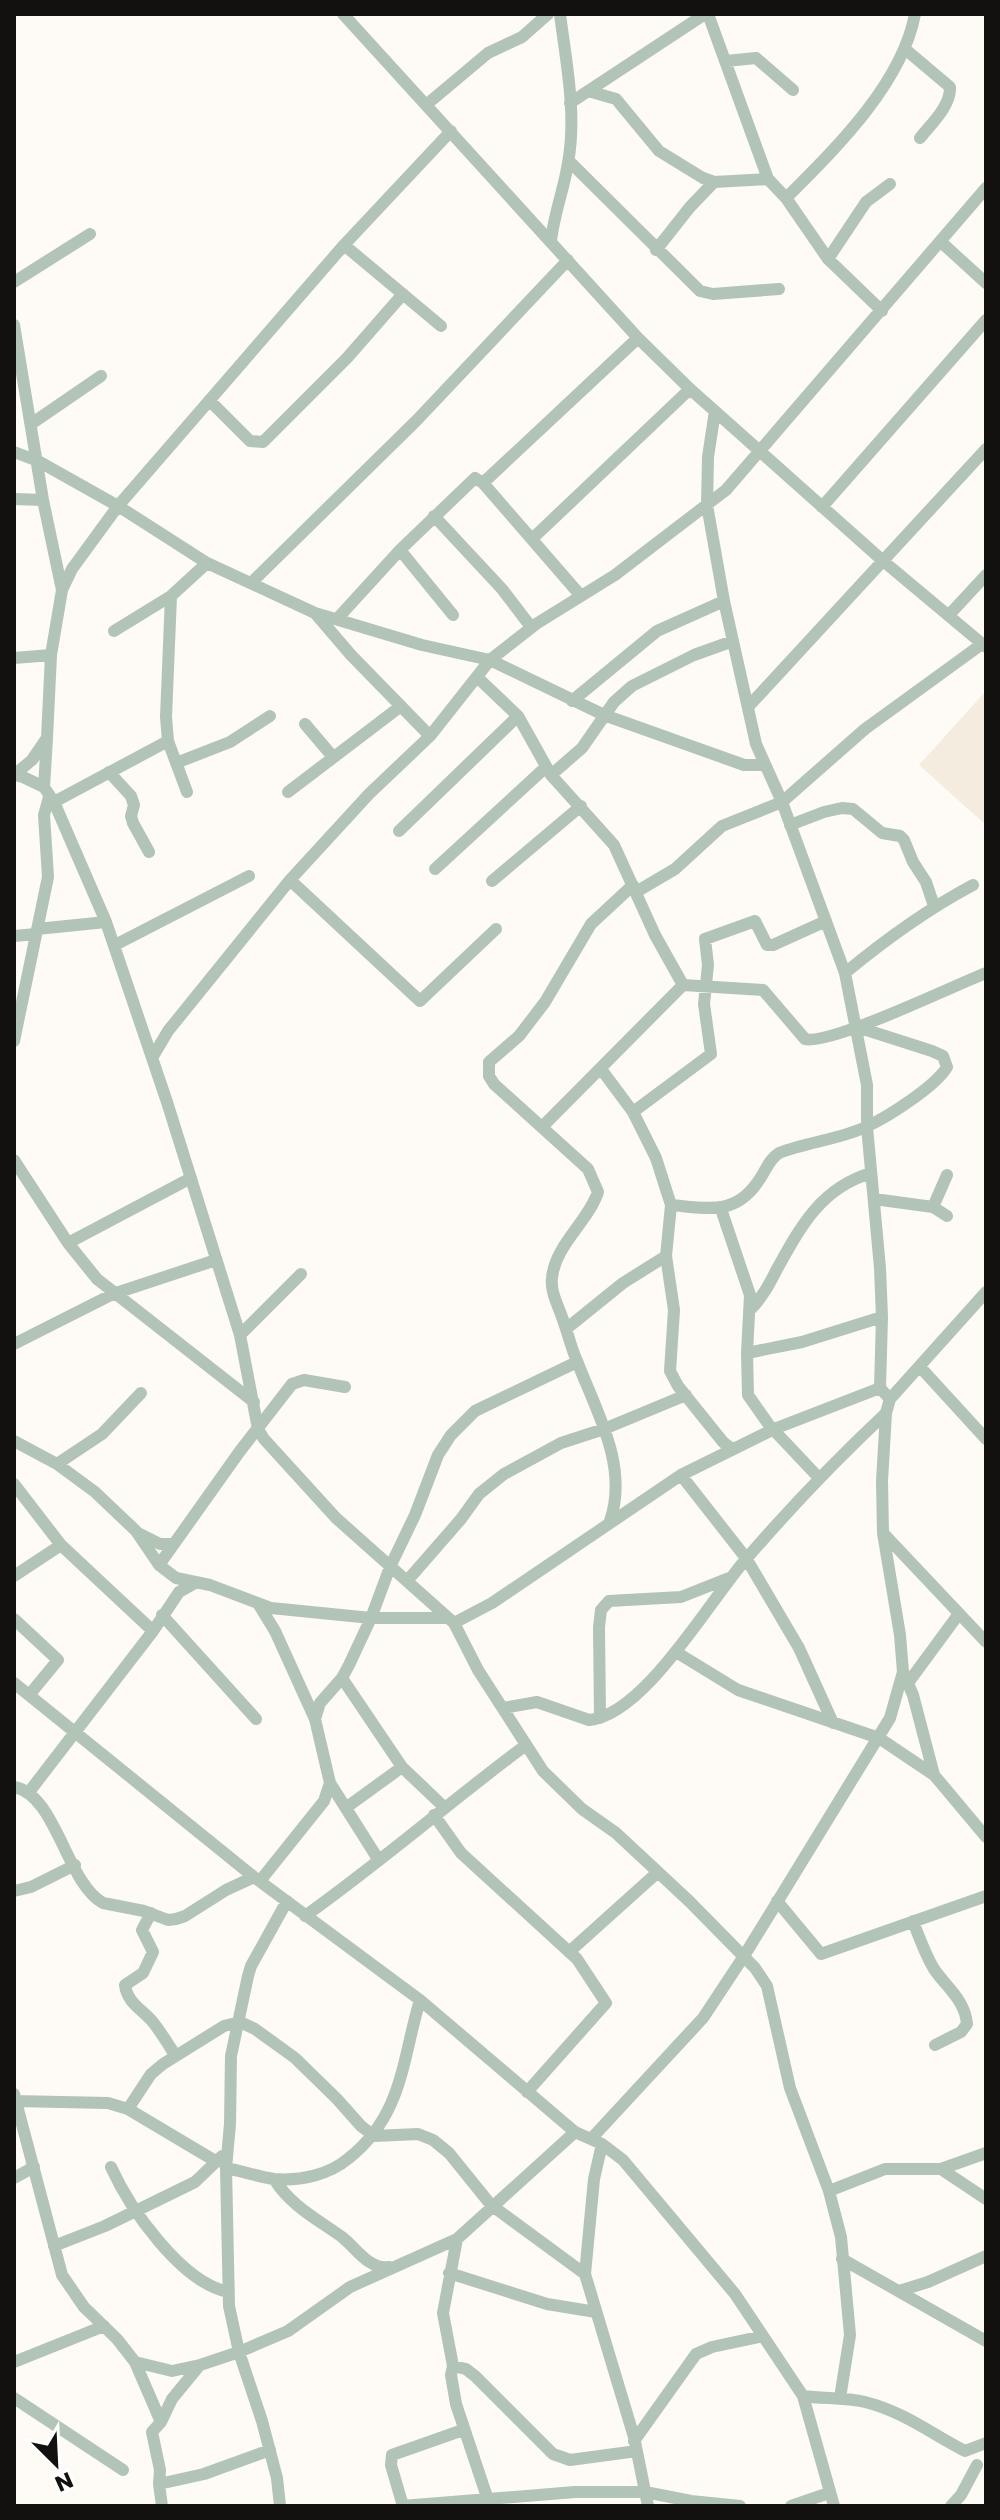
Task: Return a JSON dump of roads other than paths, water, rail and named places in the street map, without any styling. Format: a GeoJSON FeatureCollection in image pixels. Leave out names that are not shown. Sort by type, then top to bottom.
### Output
{"type":"FeatureCollection","features":[{"type":"Feature","properties":{"kind":"street"},"geometry":{"type":"LineString","coordinates":[[343,14],[638,338],[822,507],[984,646],[865,729],[782,802],[722,826],[675,869],[634,888],[591,924],[545,1002],[519,1036],[489,1062],[489,1076],[494,1084],[588,1169],[598,1192],[593,1206],[561,1253],[551,1286],[577,1362],[595,1400],[615,1470],[614,1510],[610,1521]]}},
{"type":"Feature","properties":{"kind":"street"},"geometry":{"type":"LineString","coordinates":[[426,105],[488,53],[522,37],[548,14]]}},
{"type":"Feature","properties":{"kind":"street"},"geometry":{"type":"LineString","coordinates":[[551,241],[569,161],[570,103],[560,14]]}},
{"type":"Feature","properties":{"kind":"street"},"geometry":{"type":"LineString","coordinates":[[570,103],[705,14],[726,61],[768,179],[786,198],[828,259],[882,311]]}},
{"type":"Feature","properties":{"kind":"street"},"geometry":{"type":"LineString","coordinates":[[786,198],[841,140],[893,71],[905,49],[915,14]]}},
{"type":"Feature","properties":{"kind":"street"},"geometry":{"type":"LineString","coordinates":[[905,49],[950,87],[951,92],[948,101],[920,138]]}},
{"type":"Feature","properties":{"kind":"street"},"geometry":{"type":"LineString","coordinates":[[726,61],[756,58],[793,90]]}},
{"type":"Feature","properties":{"kind":"street"},"geometry":{"type":"LineString","coordinates":[[588,91],[616,99],[659,151],[714,182],[768,179]]}},
{"type":"Feature","properties":{"kind":"street"},"geometry":{"type":"LineString","coordinates":[[14,1041],[48,877],[44,815],[49,796],[47,738],[51,655],[62,590],[72,569],[118,506],[344,245],[451,131]]}},
{"type":"Feature","properties":{"kind":"street"},"geometry":{"type":"LineString","coordinates":[[569,161],[656,250],[705,293],[779,289]]}},
{"type":"Feature","properties":{"kind":"street"},"geometry":{"type":"LineString","coordinates":[[656,250],[714,182]]}},
{"type":"Feature","properties":{"kind":"street"},"geometry":{"type":"LineString","coordinates":[[828,259],[866,202],[890,184]]}},
{"type":"Feature","properties":{"kind":"street"},"geometry":{"type":"LineString","coordinates":[[152,1058],[168,1031],[290,880],[359,804],[430,736],[490,660],[531,627],[615,575],[726,490],[986,188]]}},
{"type":"Feature","properties":{"kind":"street"},"geometry":{"type":"LineString","coordinates":[[14,282],[90,234]]}},
{"type":"Feature","properties":{"kind":"street"},"geometry":{"type":"LineString","coordinates":[[941,242],[986,283]]}},
{"type":"Feature","properties":{"kind":"street"},"geometry":{"type":"LineString","coordinates":[[344,245],[441,326]]}},
{"type":"Feature","properties":{"kind":"street"},"geometry":{"type":"LineString","coordinates":[[251,583],[417,420],[568,260]]}},
{"type":"Feature","properties":{"kind":"street"},"geometry":{"type":"LineString","coordinates":[[210,401],[250,441],[263,442],[347,358],[403,294]]}},
{"type":"Feature","properties":{"kind":"street"},"geometry":{"type":"LineString","coordinates":[[822,507],[986,320]]}},
{"type":"Feature","properties":{"kind":"street"},"geometry":{"type":"LineString","coordinates":[[14,325],[43,500],[62,590]]}},
{"type":"Feature","properties":{"kind":"street"},"geometry":{"type":"LineString","coordinates":[[483,483],[638,338]]}},
{"type":"Feature","properties":{"kind":"street"},"geometry":{"type":"LineString","coordinates":[[31,424],[101,376]]}},
{"type":"Feature","properties":{"kind":"street"},"geometry":{"type":"LineString","coordinates":[[532,539],[690,389]]}},
{"type":"Feature","properties":{"kind":"street"},"geometry":{"type":"LineString","coordinates":[[715,411],[708,457],[707,505],[724,601],[748,707],[764,765],[782,802],[845,973],[857,1027],[867,1085],[867,1127],[882,1317],[880,1388],[890,1399]]}},
{"type":"Feature","properties":{"kind":"street"},"geometry":{"type":"LineString","coordinates":[[748,707],[986,449]]}},
{"type":"Feature","properties":{"kind":"street"},"geometry":{"type":"LineString","coordinates":[[14,452],[38,461],[118,506],[207,563],[315,613],[422,645],[490,660],[604,715],[744,765],[764,765]]}},
{"type":"Feature","properties":{"kind":"street"},"geometry":{"type":"LineString","coordinates":[[337,619],[400,550],[475,478],[483,483],[581,596]]}},
{"type":"Feature","properties":{"kind":"street"},"geometry":{"type":"LineString","coordinates":[[14,499],[43,500]]}},
{"type":"Feature","properties":{"kind":"street"},"geometry":{"type":"LineString","coordinates":[[434,516],[502,589],[531,627]]}},
{"type":"Feature","properties":{"kind":"street"},"geometry":{"type":"LineString","coordinates":[[400,550],[453,615]]}},
{"type":"Feature","properties":{"kind":"street"},"geometry":{"type":"LineString","coordinates":[[114,631],[171,596],[207,563]]}},
{"type":"Feature","properties":{"kind":"street"},"geometry":{"type":"LineString","coordinates":[[949,615],[986,575]]}},
{"type":"Feature","properties":{"kind":"street"},"geometry":{"type":"LineString","coordinates":[[171,596],[166,665],[168,741],[187,792]]}},
{"type":"Feature","properties":{"kind":"street"},"geometry":{"type":"LineString","coordinates":[[572,701],[657,631],[724,601]]}},
{"type":"Feature","properties":{"kind":"street"},"geometry":{"type":"LineString","coordinates":[[315,613],[430,736]]}},
{"type":"Feature","properties":{"kind":"street"},"geometry":{"type":"LineString","coordinates":[[435,869],[549,771],[582,748],[620,695],[694,655],[733,641]]}},
{"type":"Feature","properties":{"kind":"street"},"geometry":{"type":"LineString","coordinates":[[14,658],[51,655]]}},
{"type":"Feature","properties":{"kind":"street"},"geometry":{"type":"LineString","coordinates":[[477,677],[518,716],[549,771],[614,845],[683,985]]}},
{"type":"Feature","properties":{"kind":"street"},"geometry":{"type":"LineString","coordinates":[[288,792],[401,706]]}},
{"type":"Feature","properties":{"kind":"street"},"geometry":{"type":"LineString","coordinates":[[176,763],[230,742],[270,716]]}},
{"type":"Feature","properties":{"kind":"street"},"geometry":{"type":"LineString","coordinates":[[399,831],[518,716]]}},
{"type":"Feature","properties":{"kind":"street"},"geometry":{"type":"LineString","coordinates":[[305,724],[333,757]]}},
{"type":"Feature","properties":{"kind":"street"},"geometry":{"type":"LineString","coordinates":[[14,775],[32,760],[47,738]]}},
{"type":"Feature","properties":{"kind":"street"},"geometry":{"type":"LineString","coordinates":[[49,796],[109,772],[168,741]]}},
{"type":"Feature","properties":{"kind":"street"},"geometry":{"type":"LineString","coordinates":[[109,772],[131,796],[134,805],[131,816],[149,852]]}},
{"type":"Feature","properties":{"kind":"street"},"geometry":{"type":"LineString","coordinates":[[14,775],[23,777],[49,796],[115,945],[240,1335],[258,1429],[271,1449],[336,1518],[451,1621],[478,1670],[543,1771],[582,1809],[616,1833],[658,1872],[744,1956],[767,1986],[790,2088],[829,2191],[841,2237],[850,2335],[840,2398]]}},
{"type":"Feature","properties":{"kind":"street"},"geometry":{"type":"LineString","coordinates":[[492,881],[581,806]]}},
{"type":"Feature","properties":{"kind":"street"},"geometry":{"type":"LineString","coordinates":[[790,825],[824,812],[853,809],[876,829],[904,840],[926,882],[934,906]]}},
{"type":"Feature","properties":{"kind":"street"},"geometry":{"type":"LineString","coordinates":[[115,945],[249,876]]}},
{"type":"Feature","properties":{"kind":"street"},"geometry":{"type":"LineString","coordinates":[[290,880],[420,1001],[496,929]]}},
{"type":"Feature","properties":{"kind":"street"},"geometry":{"type":"LineString","coordinates":[[845,973],[934,906],[973,885]]}},
{"type":"Feature","properties":{"kind":"street"},"geometry":{"type":"LineString","coordinates":[[633,1112],[711,1054],[704,1004],[707,938],[755,921],[767,945],[773,945],[826,921]]}},
{"type":"Feature","properties":{"kind":"street"},"geometry":{"type":"LineString","coordinates":[[14,936],[106,922]]}},
{"type":"Feature","properties":{"kind":"street"},"geometry":{"type":"LineString","coordinates":[[683,985],[763,990],[809,1040],[857,1027],[986,973]]}},
{"type":"Feature","properties":{"kind":"street"},"geometry":{"type":"LineString","coordinates":[[542,1127],[683,985]]}},
{"type":"Feature","properties":{"kind":"street"},"geometry":{"type":"LineString","coordinates":[[671,1205],[721,1209],[745,1197],[755,1187],[772,1158],[779,1153],[867,1127],[941,1078],[947,1067],[943,1056],[932,1051],[857,1027]]}},
{"type":"Feature","properties":{"kind":"street"},"geometry":{"type":"LineString","coordinates":[[601,1069],[633,1112],[656,1158],[671,1205],[666,1256],[674,1310],[670,1371],[723,1442],[732,1449]]}},
{"type":"Feature","properties":{"kind":"street"},"geometry":{"type":"LineString","coordinates":[[14,1160],[68,1243],[97,1279],[254,1402]]}},
{"type":"Feature","properties":{"kind":"street"},"geometry":{"type":"LineString","coordinates":[[749,1311],[760,1300],[824,1198],[853,1179],[871,1173]]}},
{"type":"Feature","properties":{"kind":"street"},"geometry":{"type":"LineString","coordinates":[[933,1207],[947,1175]]}},
{"type":"Feature","properties":{"kind":"street"},"geometry":{"type":"LineString","coordinates":[[68,1243],[191,1178]]}},
{"type":"Feature","properties":{"kind":"street"},"geometry":{"type":"LineString","coordinates":[[874,1199],[933,1207],[947,1216]]}},
{"type":"Feature","properties":{"kind":"street"},"geometry":{"type":"LineString","coordinates":[[721,1209],[747,1284],[748,1395],[754,1407],[819,1478]]}},
{"type":"Feature","properties":{"kind":"street"},"geometry":{"type":"LineString","coordinates":[[566,1329],[623,1283],[666,1256]]}},
{"type":"Feature","properties":{"kind":"street"},"geometry":{"type":"LineString","coordinates":[[14,1344],[113,1294],[216,1260]]}},
{"type":"Feature","properties":{"kind":"street"},"geometry":{"type":"LineString","coordinates":[[240,1335],[301,1274]]}},
{"type":"Feature","properties":{"kind":"street"},"geometry":{"type":"LineString","coordinates":[[934,1775],[905,1677],[883,1533],[886,1413],[890,1399],[986,1292]]}},
{"type":"Feature","properties":{"kind":"street"},"geometry":{"type":"LineString","coordinates":[[747,1353],[802,1342],[882,1317]]}},
{"type":"Feature","properties":{"kind":"street"},"geometry":{"type":"LineString","coordinates":[[315,1719],[320,1703],[342,1678],[371,1618],[433,1465],[451,1435],[475,1411],[577,1362]]}},
{"type":"Feature","properties":{"kind":"street"},"geometry":{"type":"LineString","coordinates":[[921,1368],[986,1439]]}},
{"type":"Feature","properties":{"kind":"street"},"geometry":{"type":"LineString","coordinates":[[159,1565],[292,1384],[304,1380],[345,1387]]}},
{"type":"Feature","properties":{"kind":"street"},"geometry":{"type":"LineString","coordinates":[[136,1531],[159,1565],[176,1578],[240,1594],[259,1605],[371,1618],[451,1621],[503,1595],[681,1475],[774,1429],[880,1388]]}},
{"type":"Feature","properties":{"kind":"street"},"geometry":{"type":"LineString","coordinates":[[57,1464],[102,1434],[141,1393]]}},
{"type":"Feature","properties":{"kind":"street"},"geometry":{"type":"LineString","coordinates":[[407,1581],[479,1494],[504,1474],[561,1443],[686,1395]]}},
{"type":"Feature","properties":{"kind":"street"},"geometry":{"type":"LineString","coordinates":[[503,1708],[537,1702],[589,1720],[600,1718],[644,1688],[676,1652],[746,1558],[819,1478],[886,1413]]}},
{"type":"Feature","properties":{"kind":"street"},"geometry":{"type":"LineString","coordinates":[[14,1441],[57,1464],[95,1492],[148,1540],[172,1544]]}},
{"type":"Feature","properties":{"kind":"street"},"geometry":{"type":"LineString","coordinates":[[681,1475],[746,1558],[799,1648],[833,1723]]}},
{"type":"Feature","properties":{"kind":"street"},"geometry":{"type":"LineString","coordinates":[[14,1484],[61,1545],[153,1631]]}},
{"type":"Feature","properties":{"kind":"street"},"geometry":{"type":"LineString","coordinates":[[883,1533],[986,1642]]}},
{"type":"Feature","properties":{"kind":"street"},"geometry":{"type":"LineString","coordinates":[[14,1576],[61,1545]]}},
{"type":"Feature","properties":{"kind":"street"},"geometry":{"type":"LineString","coordinates":[[176,1578],[179,1592]]}},
{"type":"Feature","properties":{"kind":"street"},"geometry":{"type":"LineString","coordinates":[[600,1718],[599,1627],[601,1610],[609,1601],[681,1597],[730,1578]]}},
{"type":"Feature","properties":{"kind":"street"},"geometry":{"type":"LineString","coordinates":[[29,1792],[153,1631],[179,1592],[195,1583]]}},
{"type":"Feature","properties":{"kind":"street"},"geometry":{"type":"LineString","coordinates":[[259,1605],[275,1631],[315,1719],[330,1783],[378,1859]]}},
{"type":"Feature","properties":{"kind":"street"},"geometry":{"type":"LineString","coordinates":[[162,1615],[256,1719]]}},
{"type":"Feature","properties":{"kind":"street"},"geometry":{"type":"LineString","coordinates":[[648,2506],[636,2446],[585,2274],[597,2141],[703,2018],[879,1738],[905,1677],[958,1615]]}},
{"type":"Feature","properties":{"kind":"street"},"geometry":{"type":"LineString","coordinates":[[14,1619],[58,1660],[30,1694]]}},
{"type":"Feature","properties":{"kind":"street"},"geometry":{"type":"LineString","coordinates":[[676,1652],[738,1690],[879,1738],[934,1775],[986,1837]]}},
{"type":"Feature","properties":{"kind":"street"},"geometry":{"type":"LineString","coordinates":[[342,1678],[461,1853],[569,1952],[586,1970],[606,2004],[527,2092]]}},
{"type":"Feature","properties":{"kind":"street"},"geometry":{"type":"LineString","coordinates":[[14,1683],[257,1879],[420,2000],[575,2132],[597,2141],[623,2160],[735,2294],[803,2396],[834,2506]]}},
{"type":"Feature","properties":{"kind":"street"},"geometry":{"type":"LineString","coordinates":[[305,1916],[526,1745]]}},
{"type":"Feature","properties":{"kind":"street"},"geometry":{"type":"LineString","coordinates":[[347,1807],[402,1767]]}},
{"type":"Feature","properties":{"kind":"street"},"geometry":{"type":"LineString","coordinates":[[14,1787],[29,1792],[42,1809],[80,1878],[97,1900],[168,1920],[185,1916],[226,1890],[257,1879],[324,1801],[330,1783]]}},
{"type":"Feature","properties":{"kind":"street"},"geometry":{"type":"LineString","coordinates":[[14,1891],[31,1887],[75,1865]]}},
{"type":"Feature","properties":{"kind":"street"},"geometry":{"type":"LineString","coordinates":[[569,1952],[658,1872]]}},
{"type":"Feature","properties":{"kind":"street"},"geometry":{"type":"LineString","coordinates":[[777,1901],[819,1954],[986,1896]]}},
{"type":"Feature","properties":{"kind":"street"},"geometry":{"type":"LineString","coordinates":[[280,2506],[270,2450],[239,2352],[229,2306],[229,2220],[221,2165],[227,2151],[230,2124],[231,2056],[251,1966],[287,1901]]}},
{"type":"Feature","properties":{"kind":"street"},"geometry":{"type":"LineString","coordinates":[[151,1913],[142,1930],[153,1952],[143,1973],[125,1985],[125,1989],[127,1996],[152,2020],[175,2055]]}},
{"type":"Feature","properties":{"kind":"street"},"geometry":{"type":"LineString","coordinates":[[913,1921],[928,1957],[957,1996],[967,2019],[961,2032],[935,2045]]}},
{"type":"Feature","properties":{"kind":"street"},"geometry":{"type":"LineString","coordinates":[[161,2422],[135,2362],[62,2275],[15,2098],[97,2102],[128,2109],[221,2165],[274,2179],[328,2173],[374,2136],[386,2119],[395,2097],[420,2000]]}},
{"type":"Feature","properties":{"kind":"street"},"geometry":{"type":"LineString","coordinates":[[128,2109],[151,2074],[175,2055],[224,2026],[240,2022],[295,2058],[374,2136],[418,2134],[433,2140],[449,2153],[491,2205],[585,2274]]}},
{"type":"Feature","properties":{"kind":"street"},"geometry":{"type":"LineString","coordinates":[[135,2362],[172,2371],[239,2352],[288,2331],[350,2287],[457,2239],[575,2132]]}},
{"type":"Feature","properties":{"kind":"street"},"geometry":{"type":"LineString","coordinates":[[829,2191],[885,2169],[941,2169],[986,2153]]}},
{"type":"Feature","properties":{"kind":"street"},"geometry":{"type":"LineString","coordinates":[[54,2246],[195,2182],[221,2165]]}},
{"type":"Feature","properties":{"kind":"street"},"geometry":{"type":"LineString","coordinates":[[14,2178],[34,2167]]}},
{"type":"Feature","properties":{"kind":"street"},"geometry":{"type":"LineString","coordinates":[[111,2167],[135,2211],[158,2241],[197,2277],[214,2289],[228,2292]]}},
{"type":"Feature","properties":{"kind":"street"},"geometry":{"type":"LineString","coordinates":[[941,2169],[986,2199]]}},
{"type":"Feature","properties":{"kind":"street"},"geometry":{"type":"LineString","coordinates":[[274,2179],[297,2206],[344,2239],[370,2263],[381,2268],[392,2266]]}},
{"type":"Feature","properties":{"kind":"street"},"geometry":{"type":"LineString","coordinates":[[457,2239],[443,2313],[453,2366],[451,2375],[463,2430],[487,2497]]}},
{"type":"Feature","properties":{"kind":"street"},"geometry":{"type":"LineString","coordinates":[[899,2291],[928,2282],[986,2256]]}},
{"type":"Feature","properties":{"kind":"street"},"geometry":{"type":"LineString","coordinates":[[842,2259],[986,2341]]}},
{"type":"Feature","properties":{"kind":"street"},"geometry":{"type":"LineString","coordinates":[[449,2273],[547,2304],[596,2312]]}},
{"type":"Feature","properties":{"kind":"street"},"geometry":{"type":"LineString","coordinates":[[14,2362],[104,2326]]}},
{"type":"Feature","properties":{"kind":"street"},"geometry":{"type":"LineString","coordinates":[[453,2366],[466,2369],[475,2376],[553,2454],[570,2460],[636,2446],[696,2354],[712,2347],[763,2336]]}},
{"type":"Feature","properties":{"kind":"street"},"geometry":{"type":"LineString","coordinates":[[162,2506],[160,2470],[152,2432],[161,2422],[172,2399],[200,2365]]}},
{"type":"Feature","properties":{"kind":"street"},"geometry":{"type":"LineString","coordinates":[[803,2396],[865,2402],[912,2419],[933,2435],[965,2451],[982,2470],[951,2506]]}},
{"type":"Feature","properties":{"kind":"street"},"geometry":{"type":"LineString","coordinates":[[14,2398],[123,2470]]}},
{"type":"Feature","properties":{"kind":"street"},"geometry":{"type":"LineString","coordinates":[[463,2430],[392,2455],[391,2465],[402,2506],[575,2492],[645,2492],[740,2506]]}},
{"type":"Feature","properties":{"kind":"street"},"geometry":{"type":"LineString","coordinates":[[965,2451],[986,2443]]}},
{"type":"Feature","properties":{"kind":"street"},"geometry":{"type":"LineString","coordinates":[[159,2484],[204,2474],[270,2450]]}},
{"type":"Feature","properties":{"kind":"street"},"geometry":{"type":"LineString","coordinates":[[791,2506],[829,2493]]}}]}
